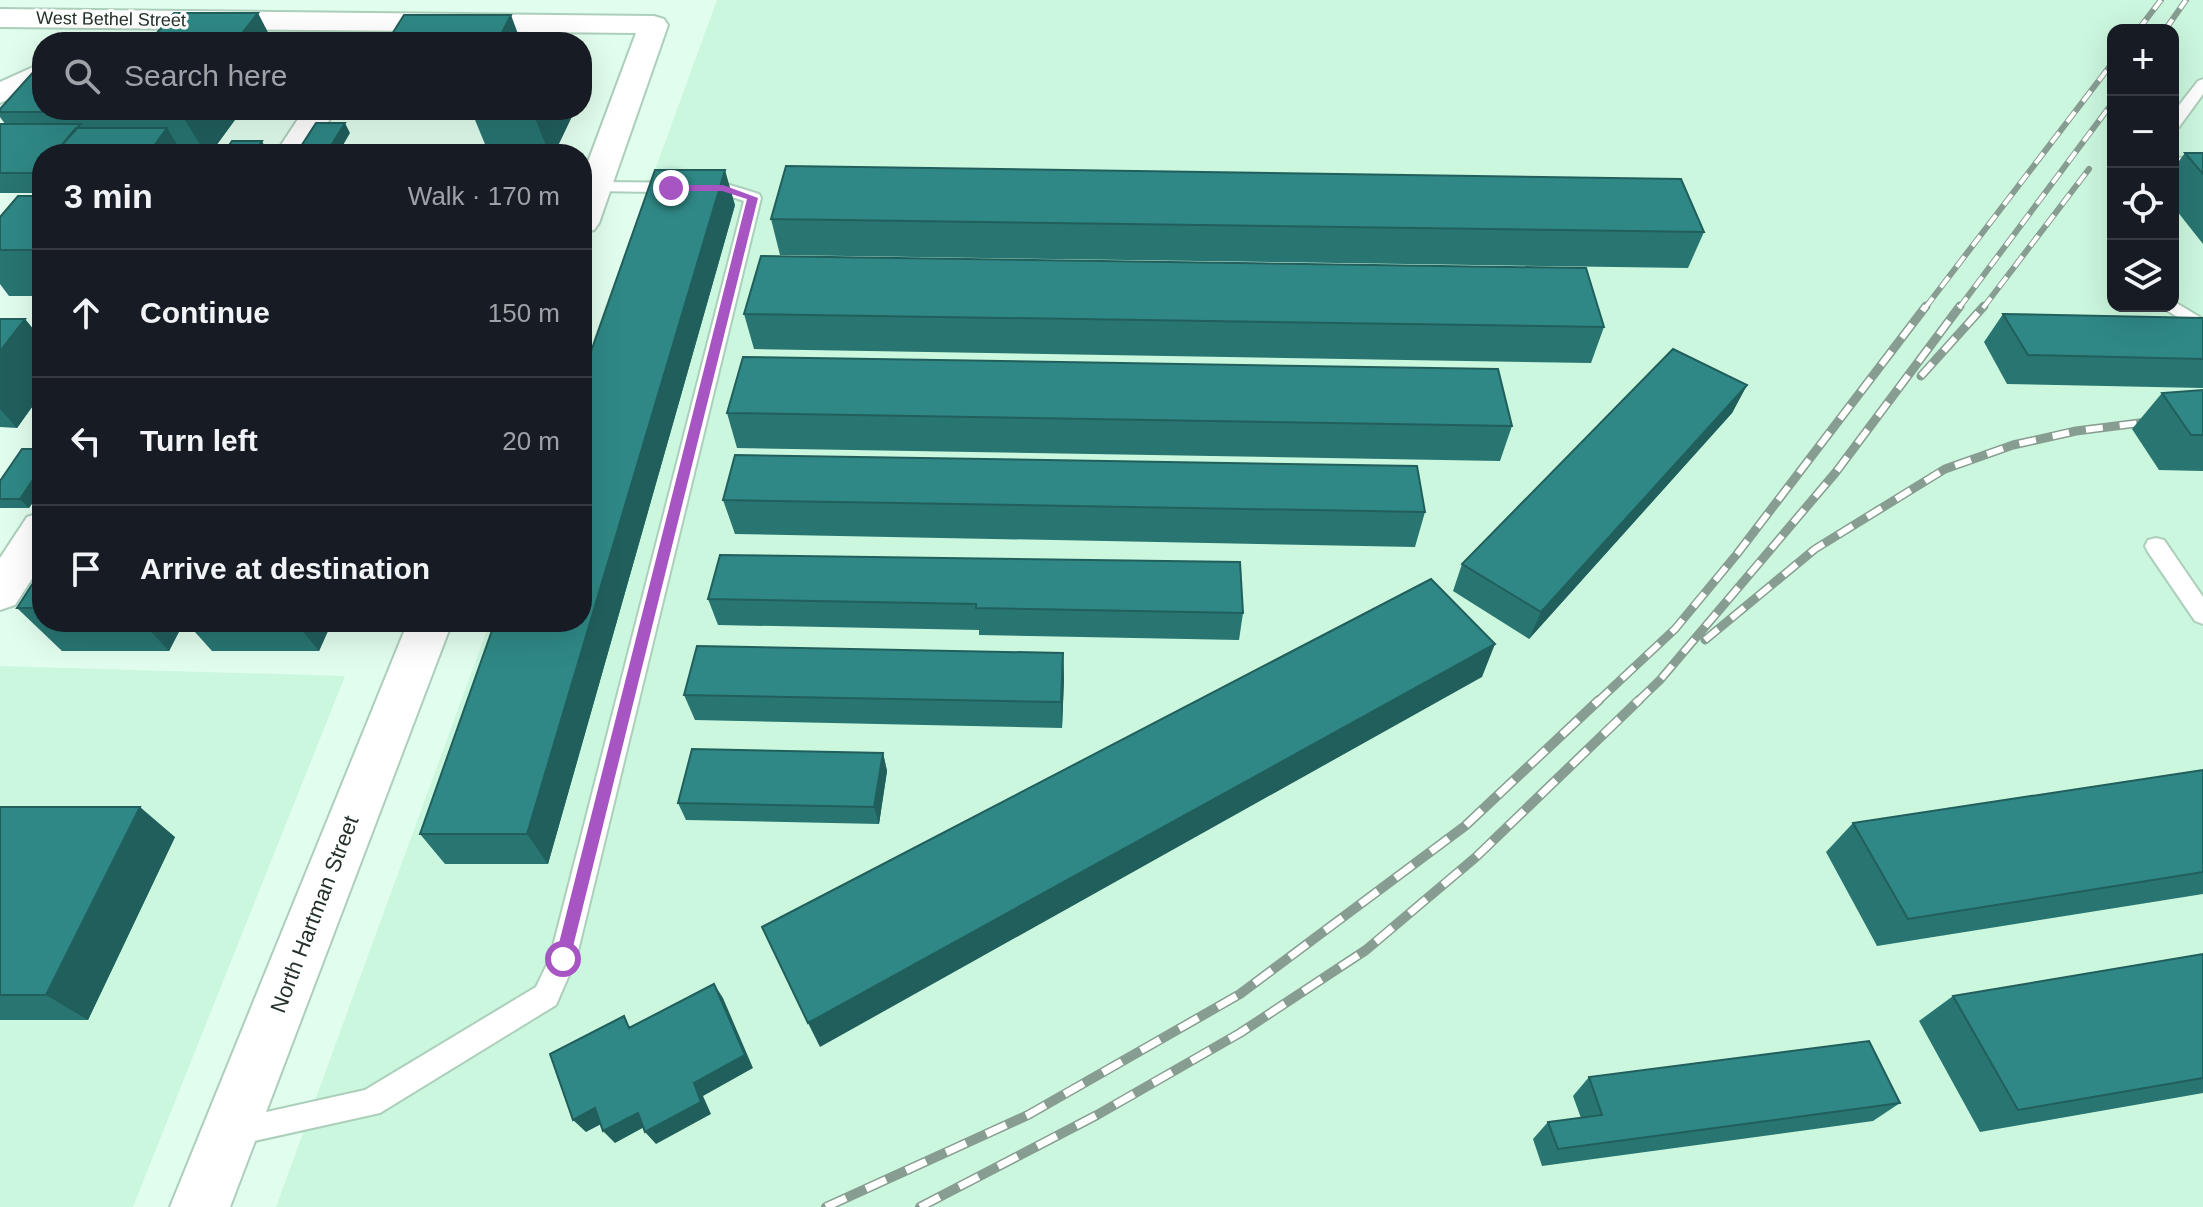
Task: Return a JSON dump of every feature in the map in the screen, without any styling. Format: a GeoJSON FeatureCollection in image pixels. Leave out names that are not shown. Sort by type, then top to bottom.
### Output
{"type":"FeatureCollection","features":[{"type":"Feature","properties":{"kind":"street","name":"West Bethel Street"},"geometry":{"type":"LineString","coordinates":[[0,18],[112,10],[371,32],[441,11],[654,25],[592,191]]}},
{"type":"Feature","properties":{"kind":"street"},"geometry":{"type":"LineString","coordinates":[[90,32],[112,10]]}},
{"type":"Feature","properties":{"kind":"street"},"geometry":{"type":"LineString","coordinates":[[0,94],[32,77]]}},
{"type":"Feature","properties":{"kind":"street"},"geometry":{"type":"LineString","coordinates":[[298,144],[313,120]]}},
{"type":"Feature","properties":{"kind":"street"},"geometry":{"type":"LineString","coordinates":[[0,593],[32,543]]}},
{"type":"Feature","properties":{"kind":"street","name":"North Hartman Street"},"geometry":{"type":"LineString","coordinates":[[200,1207],[426,632]]}},
{"type":"Feature","properties":{"kind":"lane"},"geometry":{"type":"LineString","coordinates":[[2179,116],[2203,84]]}},
{"type":"Feature","properties":{"kind":"lane"},"geometry":{"type":"LineString","coordinates":[[2179,163],[2203,162]]}},
{"type":"Feature","properties":{"kind":"lane"},"geometry":{"type":"LineString","coordinates":[[229,1132],[370,1103],[546,996],[563,959],[753,198],[723,188],[592,203]]}},
{"type":"Feature","properties":{"kind":"lane"},"geometry":{"type":"LineString","coordinates":[[2179,312],[2203,327]]}},
{"type":"Feature","properties":{"kind":"lane"},"geometry":{"type":"LineString","coordinates":[[2156,546],[2203,615]]}},
{"type":"Feature","properties":{"kind":"shaded area"},"geometry":{"type":"Polygon","coordinates":[[[717,0],[2203,0],[2203,1207],[276,1207],[486,632],[592,632],[592,343],[717,0]]]}},
{"type":"Feature","properties":{"kind":"shaded area"},"geometry":{"type":"Polygon","coordinates":[[[0,666],[345,676],[133,1207],[0,1207],[0,666]]]}},
{"type":"Feature","properties":{"kind":"building"},"geometry":{"type":"Polygon","coordinates":[[[174,13],[258,13],[243,32],[158,32],[174,13]]]}},
{"type":"Feature","properties":{"kind":"building"},"geometry":{"type":"Polygon","coordinates":[[[404,15],[511,15],[502,32],[393,32],[404,15]]]}},
{"type":"Feature","properties":{"kind":"building"},"geometry":{"type":"Polygon","coordinates":[[[32,73],[32,112],[0,112],[32,73]]]}},
{"type":"Feature","properties":{"kind":"building"},"geometry":{"type":"Polygon","coordinates":[[[316,123],[345,123],[332,144],[302,144],[316,123]]]}},
{"type":"Feature","properties":{"kind":"building"},"geometry":{"type":"Polygon","coordinates":[[[0,124],[81,124],[63,144],[32,144],[32,173],[0,173],[0,124]]]}},
{"type":"Feature","properties":{"kind":"building"},"geometry":{"type":"Polygon","coordinates":[[[76,128],[167,128],[155,144],[62,144],[76,128]]]}},
{"type":"Feature","properties":{"kind":"building"},"geometry":{"type":"Polygon","coordinates":[[[232,141],[262,141],[260,144],[230,144],[232,141]]]}},
{"type":"Feature","properties":{"kind":"building"},"geometry":{"type":"Polygon","coordinates":[[[2185,153],[2203,153],[2203,174],[2185,153]]]}},
{"type":"Feature","properties":{"kind":"building"},"geometry":{"type":"Polygon","coordinates":[[[786,166],[1681,179],[1704,232],[771,219],[786,166]]]}},
{"type":"Feature","properties":{"kind":"building"},"geometry":{"type":"Polygon","coordinates":[[[655,170],[725,170],[592,616],[592,349],[655,170]]]}},
{"type":"Feature","properties":{"kind":"building"},"geometry":{"type":"Polygon","coordinates":[[[18,196],[32,196],[32,250],[0,250],[0,217],[18,196]]]}},
{"type":"Feature","properties":{"kind":"building"},"geometry":{"type":"Polygon","coordinates":[[[761,256],[1586,268],[1604,327],[744,314],[761,256]]]}},
{"type":"Feature","properties":{"kind":"building"},"geometry":{"type":"Polygon","coordinates":[[[2003,314],[2203,318],[2203,359],[2028,355],[2003,314]]]}},
{"type":"Feature","properties":{"kind":"building"},"geometry":{"type":"Polygon","coordinates":[[[0,319],[25,319],[0,351],[0,319]]]}},
{"type":"Feature","properties":{"kind":"building"},"geometry":{"type":"Polygon","coordinates":[[[1673,349],[1747,385],[1541,612],[1462,564],[1673,349]]]}},
{"type":"Feature","properties":{"kind":"building"},"geometry":{"type":"Polygon","coordinates":[[[743,357],[1498,369],[1512,426],[727,413],[743,357]]]}},
{"type":"Feature","properties":{"kind":"building"},"geometry":{"type":"Polygon","coordinates":[[[2203,390],[2203,435],[2191,435],[2162,393],[2203,390]]]}},
{"type":"Feature","properties":{"kind":"building"},"geometry":{"type":"Polygon","coordinates":[[[22,449],[32,449],[32,481],[20,499],[0,499],[0,481],[22,449]]]}},
{"type":"Feature","properties":{"kind":"building"},"geometry":{"type":"Polygon","coordinates":[[[735,455],[1417,466],[1425,512],[723,500],[735,455]]]}},
{"type":"Feature","properties":{"kind":"building"},"geometry":{"type":"Polygon","coordinates":[[[720,555],[1240,562],[1243,613],[708,599],[720,555]]]}},
{"type":"Feature","properties":{"kind":"building"},"geometry":{"type":"Polygon","coordinates":[[[1431,579],[1495,644],[808,1023],[762,927],[1431,579]]]}},
{"type":"Feature","properties":{"kind":"building"},"geometry":{"type":"Polygon","coordinates":[[[32,585],[32,608],[17,608],[32,585]]]}},
{"type":"Feature","properties":{"kind":"building"},"geometry":{"type":"Polygon","coordinates":[[[491,632],[587,632],[527,834],[420,834],[491,632]]]}},
{"type":"Feature","properties":{"kind":"building"},"geometry":{"type":"Polygon","coordinates":[[[697,646],[1063,653],[1061,702],[684,695],[697,646]]]}},
{"type":"Feature","properties":{"kind":"building"},"geometry":{"type":"Polygon","coordinates":[[[692,749],[883,753],[874,807],[678,803],[692,749]]]}},
{"type":"Feature","properties":{"kind":"building"},"geometry":{"type":"Polygon","coordinates":[[[2203,770],[2203,872],[1908,919],[1853,823],[2203,770]]]}},
{"type":"Feature","properties":{"kind":"building"},"geometry":{"type":"Polygon","coordinates":[[[0,807],[140,807],[46,995],[0,995],[0,807]]]}},
{"type":"Feature","properties":{"kind":"building"},"geometry":{"type":"Polygon","coordinates":[[[2203,954],[2203,1078],[2018,1110],[1953,996],[2203,954]]]}},
{"type":"Feature","properties":{"kind":"building"},"geometry":{"type":"Polygon","coordinates":[[[714,984],[745,1055],[694,1083],[701,1102],[645,1132],[638,1113],[603,1131],[595,1108],[573,1120],[550,1054],[624,1016],[629,1028],[714,984]]]}},
{"type":"Feature","properties":{"kind":"building"},"geometry":{"type":"Polygon","coordinates":[[[1869,1041],[1900,1103],[1558,1149],[1548,1122],[1602,1115],[1589,1077],[1869,1041]]]}},
{"type":"Feature","properties":{"kind":"railway"},"geometry":{"type":"LineString","coordinates":[[2143,24],[2161,0]]}},
{"type":"Feature","properties":{"kind":"railway"},"geometry":{"type":"LineString","coordinates":[[2169,24],[2186,0]]}},
{"type":"Feature","properties":{"kind":"railway"},"geometry":{"type":"LineString","coordinates":[[1925,308],[2107,70]]}},
{"type":"Feature","properties":{"kind":"railway"},"geometry":{"type":"LineString","coordinates":[[1959,308],[2107,110]]}},
{"type":"Feature","properties":{"kind":"railway"},"geometry":{"type":"LineString","coordinates":[[1983,308],[2089,169]]}},
{"type":"Feature","properties":{"kind":"railway"},"geometry":{"type":"LineString","coordinates":[[1597,702],[1675,629],[1737,554],[1926,306]]}},
{"type":"Feature","properties":{"kind":"railway"},"geometry":{"type":"LineString","coordinates":[[1637,702],[1660,680],[1836,472],[1960,306]]}},
{"type":"Feature","properties":{"kind":"railway"},"geometry":{"type":"LineString","coordinates":[[1921,376],[1984,306]]}},
{"type":"Feature","properties":{"kind":"railway"},"geometry":{"type":"LineString","coordinates":[[1705,640],[1815,549],[1945,469],[2013,445],[2076,431],[2203,415]]}},
{"type":"Feature","properties":{"kind":"railway"},"geometry":{"type":"LineString","coordinates":[[826,1207],[1028,1115],[1240,994],[1465,826],[1599,700]]}},
{"type":"Feature","properties":{"kind":"railway"},"geometry":{"type":"LineString","coordinates":[[920,1207],[1097,1115],[1240,1033],[1366,950],[1476,857],[1639,700]]}},
{"type":"Feature","properties":{"kind":"route"},"geometry":{"type":"LineString","coordinates":[[563,959],[753,198],[723,188],[671,188]]}}]}
